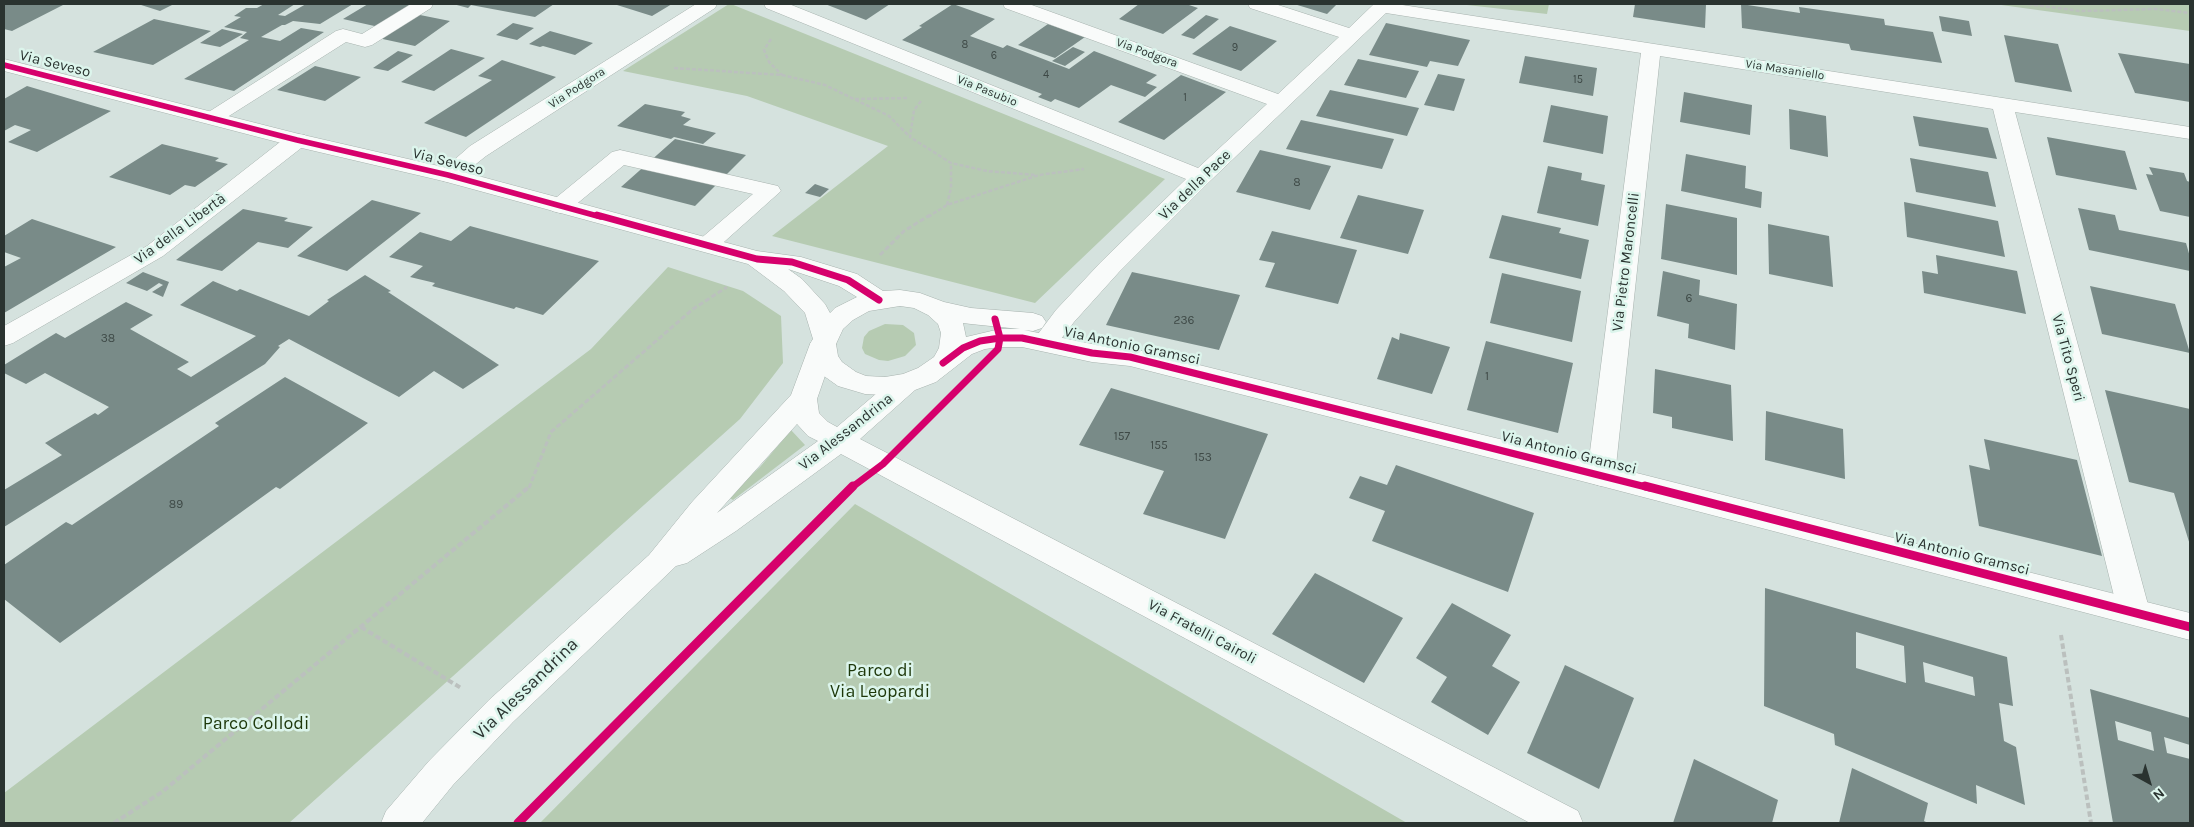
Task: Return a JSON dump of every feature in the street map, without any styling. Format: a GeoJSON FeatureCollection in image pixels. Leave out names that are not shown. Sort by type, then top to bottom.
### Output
{"type":"FeatureCollection","features":[{"type":"Feature","properties":{"kind":"street"},"geometry":{"type":"LineString","coordinates":[[214,118],[343,35],[365,40],[424,4]]}},
{"type":"Feature","properties":{"kind":"street","name":"Via Podgora"},"geometry":{"type":"LineString","coordinates":[[448,175],[478,151],[708,4]]}},
{"type":"Feature","properties":{"kind":"street","name":"Via Pasubio"},"geometry":{"type":"LineString","coordinates":[[773,4],[1201,177]]}},
{"type":"Feature","properties":{"kind":"street","name":"Via Podgora"},"geometry":{"type":"LineString","coordinates":[[1012,4],[1281,102]]}},
{"type":"Feature","properties":{"kind":"street"},"geometry":{"type":"LineString","coordinates":[[1257,4],[1352,35]]}},
{"type":"Feature","properties":{"kind":"street","name":"Via della Pace"},"geometry":{"type":"LineString","coordinates":[[1050,335],[1110,267],[1201,177],[1383,5]]}},
{"type":"Feature","properties":{"kind":"street","name":"Via Masaniello"},"geometry":{"type":"LineString","coordinates":[[1383,5],[2190,133]]}},
{"type":"Feature","properties":{"kind":"street","name":"Via Pietro Maroncelli"},"geometry":{"type":"LineString","coordinates":[[1601,475],[1651,49]]}},
{"type":"Feature","properties":{"kind":"street","name":"Via Seveso"},"geometry":{"type":"LineString","coordinates":[[4,65],[297,140],[448,175],[757,259],[792,262],[848,280],[879,300]]}},
{"type":"Feature","properties":{"kind":"street","name":"Via Tito Speri"},"geometry":{"type":"LineString","coordinates":[[2002,103],[2134,612]]}},
{"type":"Feature","properties":{"kind":"street","name":"Via della Libertà"},"geometry":{"type":"LineString","coordinates":[[4,337],[155,251],[297,140]]}},
{"type":"Feature","properties":{"kind":"street"},"geometry":{"type":"LineString","coordinates":[[560,206],[620,157],[770,191],[707,245]]}},
{"type":"Feature","properties":{"kind":"street","name":"Via Seveso"},"geometry":{"type":"LineString","coordinates":[[757,259],[793,285],[808,300],[816,310],[822,323],[824,341]]}},
{"type":"Feature","properties":{"kind":"street"},"geometry":{"type":"LineString","coordinates":[[907,299],[920,301],[937,309],[949,320],[954,334],[952,348],[943,363],[927,375],[906,383],[885,386],[865,385],[847,379],[833,370],[825,358],[824,341],[832,326],[844,314],[879,300],[907,299]]}},
{"type":"Feature","properties":{"kind":"street","name":"Via Antonio Gramsci"},"geometry":{"type":"LineString","coordinates":[[937,309],[971,316],[1034,322],[1050,335],[1092,353],[1130,357],[1601,475],[2190,627]]}},
{"type":"Feature","properties":{"kind":"street","name":"Via Antonio Gramsci"},"geometry":{"type":"LineString","coordinates":[[943,363],[963,348],[980,340],[1050,335]]}},
{"type":"Feature","properties":{"kind":"street","name":"Via Alessandrina"},"geometry":{"type":"LineString","coordinates":[[400,823],[441,773],[501,711],[660,564],[702,510],[803,399],[824,341]]}},
{"type":"Feature","properties":{"kind":"street","name":"Via Alessandrina"},"geometry":{"type":"LineString","coordinates":[[660,564],[725,522],[838,441],[877,410],[906,383]]}},
{"type":"Feature","properties":{"kind":"street","name":"Via Fratelli Cairoli"},"geometry":{"type":"LineString","coordinates":[[803,399],[806,416],[818,430],[1565,823]]}},
{"type":"Feature","properties":{"kind":"path"},"geometry":{"type":"LineString","coordinates":[[2028,4],[2080,11],[2156,9],[2190,13]]}},
{"type":"Feature","properties":{"kind":"path"},"geometry":{"type":"LineString","coordinates":[[614,64],[639,68],[782,75],[825,85],[889,116],[910,137],[951,164],[987,171],[1040,175]]}},
{"type":"Feature","properties":{"kind":"path"},"geometry":{"type":"LineString","coordinates":[[853,99],[890,99],[925,96],[914,110],[910,137]]}},
{"type":"Feature","properties":{"kind":"path"},"geometry":{"type":"LineString","coordinates":[[848,280],[877,258],[904,231],[947,205],[1040,175],[1123,164],[1137,152]]}},
{"type":"Feature","properties":{"kind":"path"},"geometry":{"type":"LineString","coordinates":[[947,205],[951,188],[951,164]]}},
{"type":"Feature","properties":{"kind":"path"},"geometry":{"type":"LineString","coordinates":[[114,823],[162,792],[530,487],[551,432],[693,309],[734,282]]}},
{"type":"Feature","properties":{"kind":"path"},"geometry":{"type":"LineString","coordinates":[[361,627],[391,648],[501,711]]}},
{"type":"Feature","properties":{"kind":"path"},"geometry":{"type":"LineString","coordinates":[[2061,635],[2091,823]]}},
{"type":"Feature","properties":{"kind":"green space"},"geometry":{"type":"Polygon","coordinates":[[[729,4],[1165,179],[1035,303],[772,236],[888,146],[747,96],[623,71],[729,4]]]}},
{"type":"Feature","properties":{"kind":"green space"},"geometry":{"type":"Polygon","coordinates":[[[1458,4],[1549,4],[1547,14],[1458,4]]]}},
{"type":"Feature","properties":{"kind":"green space"},"geometry":{"type":"Polygon","coordinates":[[[1994,4],[2190,4],[2190,31],[1994,4]]]}},
{"type":"Feature","properties":{"kind":"green space","name":"Parco Collodi"},"geometry":{"type":"Polygon","coordinates":[[[668,267],[743,291],[781,316],[783,363],[740,419],[289,823],[4,823],[4,793],[591,349],[668,267]]]}},
{"type":"Feature","properties":{"kind":"green space"},"geometry":{"type":"Polygon","coordinates":[[[885,324],[903,325],[914,333],[916,345],[905,356],[888,361],[879,360],[865,354],[862,348],[864,337],[869,331],[885,324]]]}},
{"type":"Feature","properties":{"kind":"green space"},"geometry":{"type":"Polygon","coordinates":[[[791,430],[805,445],[733,500],[728,497],[760,467],[791,430]]]}},
{"type":"Feature","properties":{"kind":"green space","name":"Parco di Via Leopardi"},"geometry":{"type":"Polygon","coordinates":[[[855,504],[1407,823],[540,823],[855,504]]]}},
{"type":"Feature","properties":{"kind":"building"},"geometry":{"type":"Polygon","coordinates":[[[4,4],[63,5],[12,31],[4,29],[4,4]]]}},
{"type":"Feature","properties":{"kind":"building"},"geometry":{"type":"Polygon","coordinates":[[[138,4],[174,4],[160,11],[138,4]]]}},
{"type":"Feature","properties":{"kind":"building"},"geometry":{"type":"Polygon","coordinates":[[[264,4],[295,4],[278,15],[285,16],[306,4],[353,4],[320,24],[293,21],[261,37],[280,41],[301,28],[324,32],[234,91],[184,79],[249,40],[240,38],[247,32],[224,27],[241,17],[234,16],[246,8],[257,8],[264,4]]]}},
{"type":"Feature","properties":{"kind":"building"},"geometry":{"type":"Polygon","coordinates":[[[368,4],[416,4],[379,27],[343,19],[368,4]]]}},
{"type":"Feature","properties":{"kind":"building"},"geometry":{"type":"Polygon","coordinates":[[[453,4],[554,4],[535,17],[471,5],[468,8],[453,4]]]}},
{"type":"Feature","properties":{"kind":"building"},"geometry":{"type":"Polygon","coordinates":[[[672,4],[652,16],[617,5],[672,4]]]}},
{"type":"Feature","properties":{"kind":"building"},"geometry":{"type":"Polygon","coordinates":[[[825,4],[890,4],[866,20],[825,4]]]}},
{"type":"Feature","properties":{"kind":"building"},"geometry":{"type":"Polygon","coordinates":[[[953,4],[995,19],[970,36],[1003,48],[1007,45],[1069,69],[1094,51],[1157,75],[1146,83],[1157,87],[1145,97],[1111,85],[1079,108],[1055,99],[1051,102],[1038,97],[1042,94],[902,40],[922,27],[919,26],[953,4]]]}},
{"type":"Feature","properties":{"kind":"building"},"geometry":{"type":"Polygon","coordinates":[[[1139,4],[1186,4],[1198,8],[1163,34],[1119,19],[1139,4]]]}},
{"type":"Feature","properties":{"kind":"building"},"geometry":{"type":"Polygon","coordinates":[[[1294,4],[1337,4],[1327,14],[1294,4]]]}},
{"type":"Feature","properties":{"kind":"building"},"geometry":{"type":"Polygon","coordinates":[[[1635,4],[1706,4],[1705,28],[1633,17],[1635,4]]]}},
{"type":"Feature","properties":{"kind":"building"},"geometry":{"type":"Polygon","coordinates":[[[1741,4],[1800,13],[1799,7],[1884,19],[1885,25],[1933,32],[1942,63],[1851,50],[1849,44],[1742,28],[1741,4]]]}},
{"type":"Feature","properties":{"kind":"building"},"geometry":{"type":"Polygon","coordinates":[[[415,14],[450,21],[415,46],[378,38],[415,14]]]}},
{"type":"Feature","properties":{"kind":"building"},"geometry":{"type":"Polygon","coordinates":[[[1206,15],[1219,19],[1194,39],[1181,35],[1206,15]]]}},
{"type":"Feature","properties":{"kind":"building"},"geometry":{"type":"Polygon","coordinates":[[[1939,16],[1969,21],[1972,36],[1942,31],[1939,16]]]}},
{"type":"Feature","properties":{"kind":"building"},"geometry":{"type":"Polygon","coordinates":[[[154,19],[211,31],[153,65],[93,52],[154,19]]]}},
{"type":"Feature","properties":{"kind":"building"},"geometry":{"type":"Polygon","coordinates":[[[513,23],[534,28],[517,40],[496,35],[513,23]]]}},
{"type":"Feature","properties":{"kind":"building"},"geometry":{"type":"Polygon","coordinates":[[[1386,23],[1470,40],[1458,66],[1430,61],[1427,67],[1369,55],[1386,23]]]}},
{"type":"Feature","properties":{"kind":"building"},"geometry":{"type":"Polygon","coordinates":[[[1048,24],[1085,37],[1055,58],[1018,45],[1048,24]]]}},
{"type":"Feature","properties":{"kind":"building"},"geometry":{"type":"Polygon","coordinates":[[[1230,26],[1277,41],[1241,71],[1192,54],[1230,26]]]}},
{"type":"Feature","properties":{"kind":"building"},"geometry":{"type":"Polygon","coordinates":[[[222,29],[243,34],[220,47],[200,43],[222,29]]]}},
{"type":"Feature","properties":{"kind":"building"},"geometry":{"type":"Polygon","coordinates":[[[550,31],[593,43],[575,55],[529,44],[550,31]]]}},
{"type":"Feature","properties":{"kind":"building"},"geometry":{"type":"Polygon","coordinates":[[[2004,35],[2058,44],[2072,92],[2015,82],[2004,35]]]}},
{"type":"Feature","properties":{"kind":"building"},"geometry":{"type":"Polygon","coordinates":[[[1073,47],[1085,52],[1065,66],[1052,61],[1073,47]]]}},
{"type":"Feature","properties":{"kind":"building"},"geometry":{"type":"Polygon","coordinates":[[[451,49],[485,58],[434,91],[401,82],[451,49]]]}},
{"type":"Feature","properties":{"kind":"building"},"geometry":{"type":"Polygon","coordinates":[[[398,51],[413,55],[388,71],[373,68],[398,51]]]}},
{"type":"Feature","properties":{"kind":"building"},"geometry":{"type":"Polygon","coordinates":[[[2118,53],[2190,64],[2190,102],[2135,93],[2118,53]]]}},
{"type":"Feature","properties":{"kind":"building"},"geometry":{"type":"Polygon","coordinates":[[[1525,56],[1597,68],[1593,96],[1519,83],[1525,56]]]}},
{"type":"Feature","properties":{"kind":"building"},"geometry":{"type":"Polygon","coordinates":[[[1358,59],[1419,71],[1406,98],[1344,85],[1358,59]]]}},
{"type":"Feature","properties":{"kind":"building"},"geometry":{"type":"Polygon","coordinates":[[[502,60],[556,77],[466,137],[424,123],[492,80],[478,76],[502,60]]]}},
{"type":"Feature","properties":{"kind":"building"},"geometry":{"type":"Polygon","coordinates":[[[315,66],[361,77],[325,101],[277,90],[315,66]]]}},
{"type":"Feature","properties":{"kind":"building"},"geometry":{"type":"Polygon","coordinates":[[[1438,74],[1465,79],[1454,111],[1424,105],[1438,74]]]}},
{"type":"Feature","properties":{"kind":"building"},"geometry":{"type":"Polygon","coordinates":[[[1181,75],[1226,92],[1164,140],[1118,122],[1181,75]]]}},
{"type":"Feature","properties":{"kind":"building"},"geometry":{"type":"Polygon","coordinates":[[[27,86],[111,111],[37,152],[8,142],[31,130],[15,125],[4,131],[4,99],[27,86]]]}},
{"type":"Feature","properties":{"kind":"building"},"geometry":{"type":"Polygon","coordinates":[[[1330,90],[1419,108],[1407,136],[1316,116],[1330,90]]]}},
{"type":"Feature","properties":{"kind":"building"},"geometry":{"type":"Polygon","coordinates":[[[1684,92],[1752,105],[1750,135],[1680,122],[1684,92]]]}},
{"type":"Feature","properties":{"kind":"building"},"geometry":{"type":"Polygon","coordinates":[[[645,104],[685,112],[681,116],[691,119],[683,125],[716,133],[703,144],[674,137],[671,139],[617,126],[645,104]]]}},
{"type":"Feature","properties":{"kind":"building"},"geometry":{"type":"Polygon","coordinates":[[[1551,105],[1608,116],[1603,154],[1543,142],[1551,105]]]}},
{"type":"Feature","properties":{"kind":"building"},"geometry":{"type":"Polygon","coordinates":[[[1789,109],[1826,116],[1828,157],[1790,149],[1789,109]]]}},
{"type":"Feature","properties":{"kind":"building"},"geometry":{"type":"Polygon","coordinates":[[[1913,116],[1988,128],[1997,159],[1919,146],[1913,116]]]}},
{"type":"Feature","properties":{"kind":"building"},"geometry":{"type":"Polygon","coordinates":[[[1301,120],[1394,139],[1382,169],[1286,149],[1301,120]]]}},
{"type":"Feature","properties":{"kind":"building"},"geometry":{"type":"Polygon","coordinates":[[[2047,137],[2125,151],[2137,190],[2056,175],[2047,137]]]}},
{"type":"Feature","properties":{"kind":"building"},"geometry":{"type":"Polygon","coordinates":[[[675,139],[746,155],[695,206],[621,187],[675,139]]]}},
{"type":"Feature","properties":{"kind":"building"},"geometry":{"type":"Polygon","coordinates":[[[162,144],[219,158],[215,161],[228,164],[195,187],[185,185],[170,195],[109,177],[162,144]]]}},
{"type":"Feature","properties":{"kind":"building"},"geometry":{"type":"Polygon","coordinates":[[[1260,150],[1331,166],[1310,210],[1236,192],[1260,150]]]}},
{"type":"Feature","properties":{"kind":"building"},"geometry":{"type":"Polygon","coordinates":[[[1686,154],[1746,166],[1745,188],[1762,192],[1761,208],[1681,191],[1686,154]]]}},
{"type":"Feature","properties":{"kind":"building"},"geometry":{"type":"Polygon","coordinates":[[[1910,158],[1988,172],[1996,207],[1916,192],[1910,158]]]}},
{"type":"Feature","properties":{"kind":"building"},"geometry":{"type":"Polygon","coordinates":[[[1548,166],[1582,173],[1581,180],[1605,185],[1598,226],[1537,213],[1548,166]]]}},
{"type":"Feature","properties":{"kind":"building"},"geometry":{"type":"Polygon","coordinates":[[[2149,167],[2184,173],[2187,181],[2190,182],[2190,217],[2160,211],[2146,174],[2153,175],[2149,167]]]}},
{"type":"Feature","properties":{"kind":"building"},"geometry":{"type":"Polygon","coordinates":[[[815,184],[829,189],[820,197],[805,193],[815,184]]]}},
{"type":"Feature","properties":{"kind":"building"},"geometry":{"type":"Polygon","coordinates":[[[1358,195],[1424,210],[1408,254],[1340,238],[1358,195]]]}},
{"type":"Feature","properties":{"kind":"building"},"geometry":{"type":"Polygon","coordinates":[[[372,200],[421,213],[347,271],[297,256],[372,200]]]}},
{"type":"Feature","properties":{"kind":"building"},"geometry":{"type":"Polygon","coordinates":[[[1904,202],[1998,221],[2005,257],[1907,237],[1904,202]]]}},
{"type":"Feature","properties":{"kind":"building"},"geometry":{"type":"Polygon","coordinates":[[[1666,204],[1737,218],[1737,275],[1661,259],[1666,204]]]}},
{"type":"Feature","properties":{"kind":"building"},"geometry":{"type":"Polygon","coordinates":[[[2078,208],[2115,215],[2119,230],[2186,243],[2190,257],[2190,271],[2089,250],[2078,208]]]}},
{"type":"Feature","properties":{"kind":"building"},"geometry":{"type":"Polygon","coordinates":[[[243,209],[288,218],[284,221],[313,227],[288,248],[258,242],[222,271],[176,260],[243,209]]]}},
{"type":"Feature","properties":{"kind":"building"},"geometry":{"type":"Polygon","coordinates":[[[1502,215],[1561,228],[1559,233],[1589,240],[1581,279],[1489,258],[1502,215]]]}},
{"type":"Feature","properties":{"kind":"building"},"geometry":{"type":"Polygon","coordinates":[[[32,219],[116,247],[4,313],[4,267],[21,258],[4,252],[4,236],[32,219]]]}},
{"type":"Feature","properties":{"kind":"building"},"geometry":{"type":"Polygon","coordinates":[[[1768,224],[1829,236],[1833,287],[1769,274],[1768,224]]]}},
{"type":"Feature","properties":{"kind":"building"},"geometry":{"type":"Polygon","coordinates":[[[470,226],[599,261],[543,315],[516,307],[514,309],[432,286],[435,283],[410,277],[423,266],[389,257],[420,232],[451,241],[470,226]]]}},
{"type":"Feature","properties":{"kind":"building"},"geometry":{"type":"Polygon","coordinates":[[[1272,231],[1357,250],[1338,304],[1265,287],[1275,263],[1259,260],[1272,231]]]}},
{"type":"Feature","properties":{"kind":"building"},"geometry":{"type":"Polygon","coordinates":[[[1936,255],[2017,271],[2026,314],[1924,293],[1922,271],[1938,274],[1936,255]]]}},
{"type":"Feature","properties":{"kind":"building"},"geometry":{"type":"Polygon","coordinates":[[[1663,271],[1700,280],[1699,295],[1737,304],[1735,350],[1688,338],[1689,324],[1657,316],[1663,271]]]}},
{"type":"Feature","properties":{"kind":"building"},"geometry":{"type":"Polygon","coordinates":[[[143,272],[169,282],[163,297],[152,292],[163,285],[159,283],[147,291],[126,283],[143,272]]]}},
{"type":"Feature","properties":{"kind":"building"},"geometry":{"type":"Polygon","coordinates":[[[1132,272],[1240,295],[1219,350],[1106,325],[1132,272]]]}},
{"type":"Feature","properties":{"kind":"building"},"geometry":{"type":"Polygon","coordinates":[[[1502,273],[1581,291],[1572,342],[1490,323],[1502,273]]]}},
{"type":"Feature","properties":{"kind":"building"},"geometry":{"type":"Polygon","coordinates":[[[365,275],[499,365],[463,389],[434,371],[399,397],[289,339],[278,346],[280,347],[265,364],[4,527],[4,490],[62,455],[45,443],[95,413],[98,415],[109,407],[45,373],[26,384],[4,373],[4,365],[56,333],[65,338],[126,302],[153,315],[130,329],[189,362],[177,369],[191,377],[256,336],[180,305],[213,281],[237,291],[240,289],[309,316],[329,301],[327,300],[365,275]]]}},
{"type":"Feature","properties":{"kind":"building"},"geometry":{"type":"Polygon","coordinates":[[[2090,286],[2175,304],[2190,353],[2102,334],[2090,286]]]}},
{"type":"Feature","properties":{"kind":"building"},"geometry":{"type":"Polygon","coordinates":[[[1400,333],[1450,347],[1432,394],[1377,379],[1392,337],[1399,340],[1400,333]]]}},
{"type":"Feature","properties":{"kind":"building"},"geometry":{"type":"Polygon","coordinates":[[[1486,341],[1573,363],[1558,433],[1467,410],[1486,341]]]}},
{"type":"Feature","properties":{"kind":"building"},"geometry":{"type":"Polygon","coordinates":[[[1655,369],[1731,385],[1733,441],[1672,428],[1672,417],[1653,413],[1655,369]]]}},
{"type":"Feature","properties":{"kind":"building"},"geometry":{"type":"Polygon","coordinates":[[[285,377],[368,423],[280,489],[276,487],[60,643],[4,599],[4,565],[66,522],[72,525],[219,426],[215,423],[285,377]]]}},
{"type":"Feature","properties":{"kind":"building"},"geometry":{"type":"Polygon","coordinates":[[[1111,388],[1268,434],[1225,539],[1143,514],[1164,471],[1079,445],[1111,388]]]}},
{"type":"Feature","properties":{"kind":"building"},"geometry":{"type":"Polygon","coordinates":[[[2105,390],[2190,409],[2190,545],[2174,493],[2129,482],[2105,390]]]}},
{"type":"Feature","properties":{"kind":"building"},"geometry":{"type":"Polygon","coordinates":[[[1766,411],[1843,429],[1845,479],[1765,460],[1766,411]]]}},
{"type":"Feature","properties":{"kind":"building"},"geometry":{"type":"Polygon","coordinates":[[[1984,439],[2077,460],[2102,556],[1979,526],[1969,465],[1990,470],[1984,439]]]}},
{"type":"Feature","properties":{"kind":"building"},"geometry":{"type":"Polygon","coordinates":[[[1396,465],[1534,513],[1508,592],[1372,541],[1385,511],[1349,498],[1360,476],[1387,485],[1396,465]]]}},
{"type":"Feature","properties":{"kind":"building"},"geometry":{"type":"Polygon","coordinates":[[[1315,573],[1403,618],[1364,683],[1272,634],[1315,573]]]}},
{"type":"Feature","properties":{"kind":"building"},"geometry":{"type":"Polygon","coordinates":[[[1765,588],[2007,657],[2013,706],[1999,703],[2004,741],[2016,747],[2025,805],[1976,785],[1977,804],[1835,745],[1834,734],[1764,706],[1765,588]],[[1856,632],[1856,668],[1906,683],[1904,646],[1856,632]],[[1923,662],[1925,682],[1975,696],[1973,677],[1923,662]]]}},
{"type":"Feature","properties":{"kind":"building"},"geometry":{"type":"Polygon","coordinates":[[[1452,603],[1511,635],[1492,666],[1520,682],[1488,735],[1431,702],[1447,677],[1416,658],[1452,603]]]}},
{"type":"Feature","properties":{"kind":"building"},"geometry":{"type":"Polygon","coordinates":[[[1565,665],[1634,698],[1599,789],[1527,753],[1565,665]]]}},
{"type":"Feature","properties":{"kind":"building"},"geometry":{"type":"Polygon","coordinates":[[[2090,689],[2190,718],[2190,745],[2164,737],[2167,753],[2190,759],[2190,823],[2113,823],[2090,689]],[[2115,721],[2118,740],[2154,751],[2151,732],[2115,721]]]}},
{"type":"Feature","properties":{"kind":"building"},"geometry":{"type":"Polygon","coordinates":[[[1694,759],[1778,800],[1772,823],[1673,823],[1694,759]]]}},
{"type":"Feature","properties":{"kind":"building"},"geometry":{"type":"Polygon","coordinates":[[[1852,768],[1928,803],[1924,821],[1928,823],[1839,823],[1852,768]]]}},
{"type":"Feature","properties":{"kind":"cycle path"},"geometry":{"type":"LineString","coordinates":[[4,65],[297,140],[448,175],[757,259],[792,262],[848,280],[879,300]]}},
{"type":"Feature","properties":{"kind":"cycle path"},"geometry":{"type":"LineString","coordinates":[[518,823],[855,484],[883,464],[998,349],[1000,338],[995,319]]}},
{"type":"Feature","properties":{"kind":"cycle path"},"geometry":{"type":"LineString","coordinates":[[943,363],[963,348],[980,341],[1000,338],[1022,338],[1092,353],[1130,357],[1601,475],[2190,627]]}}]}
